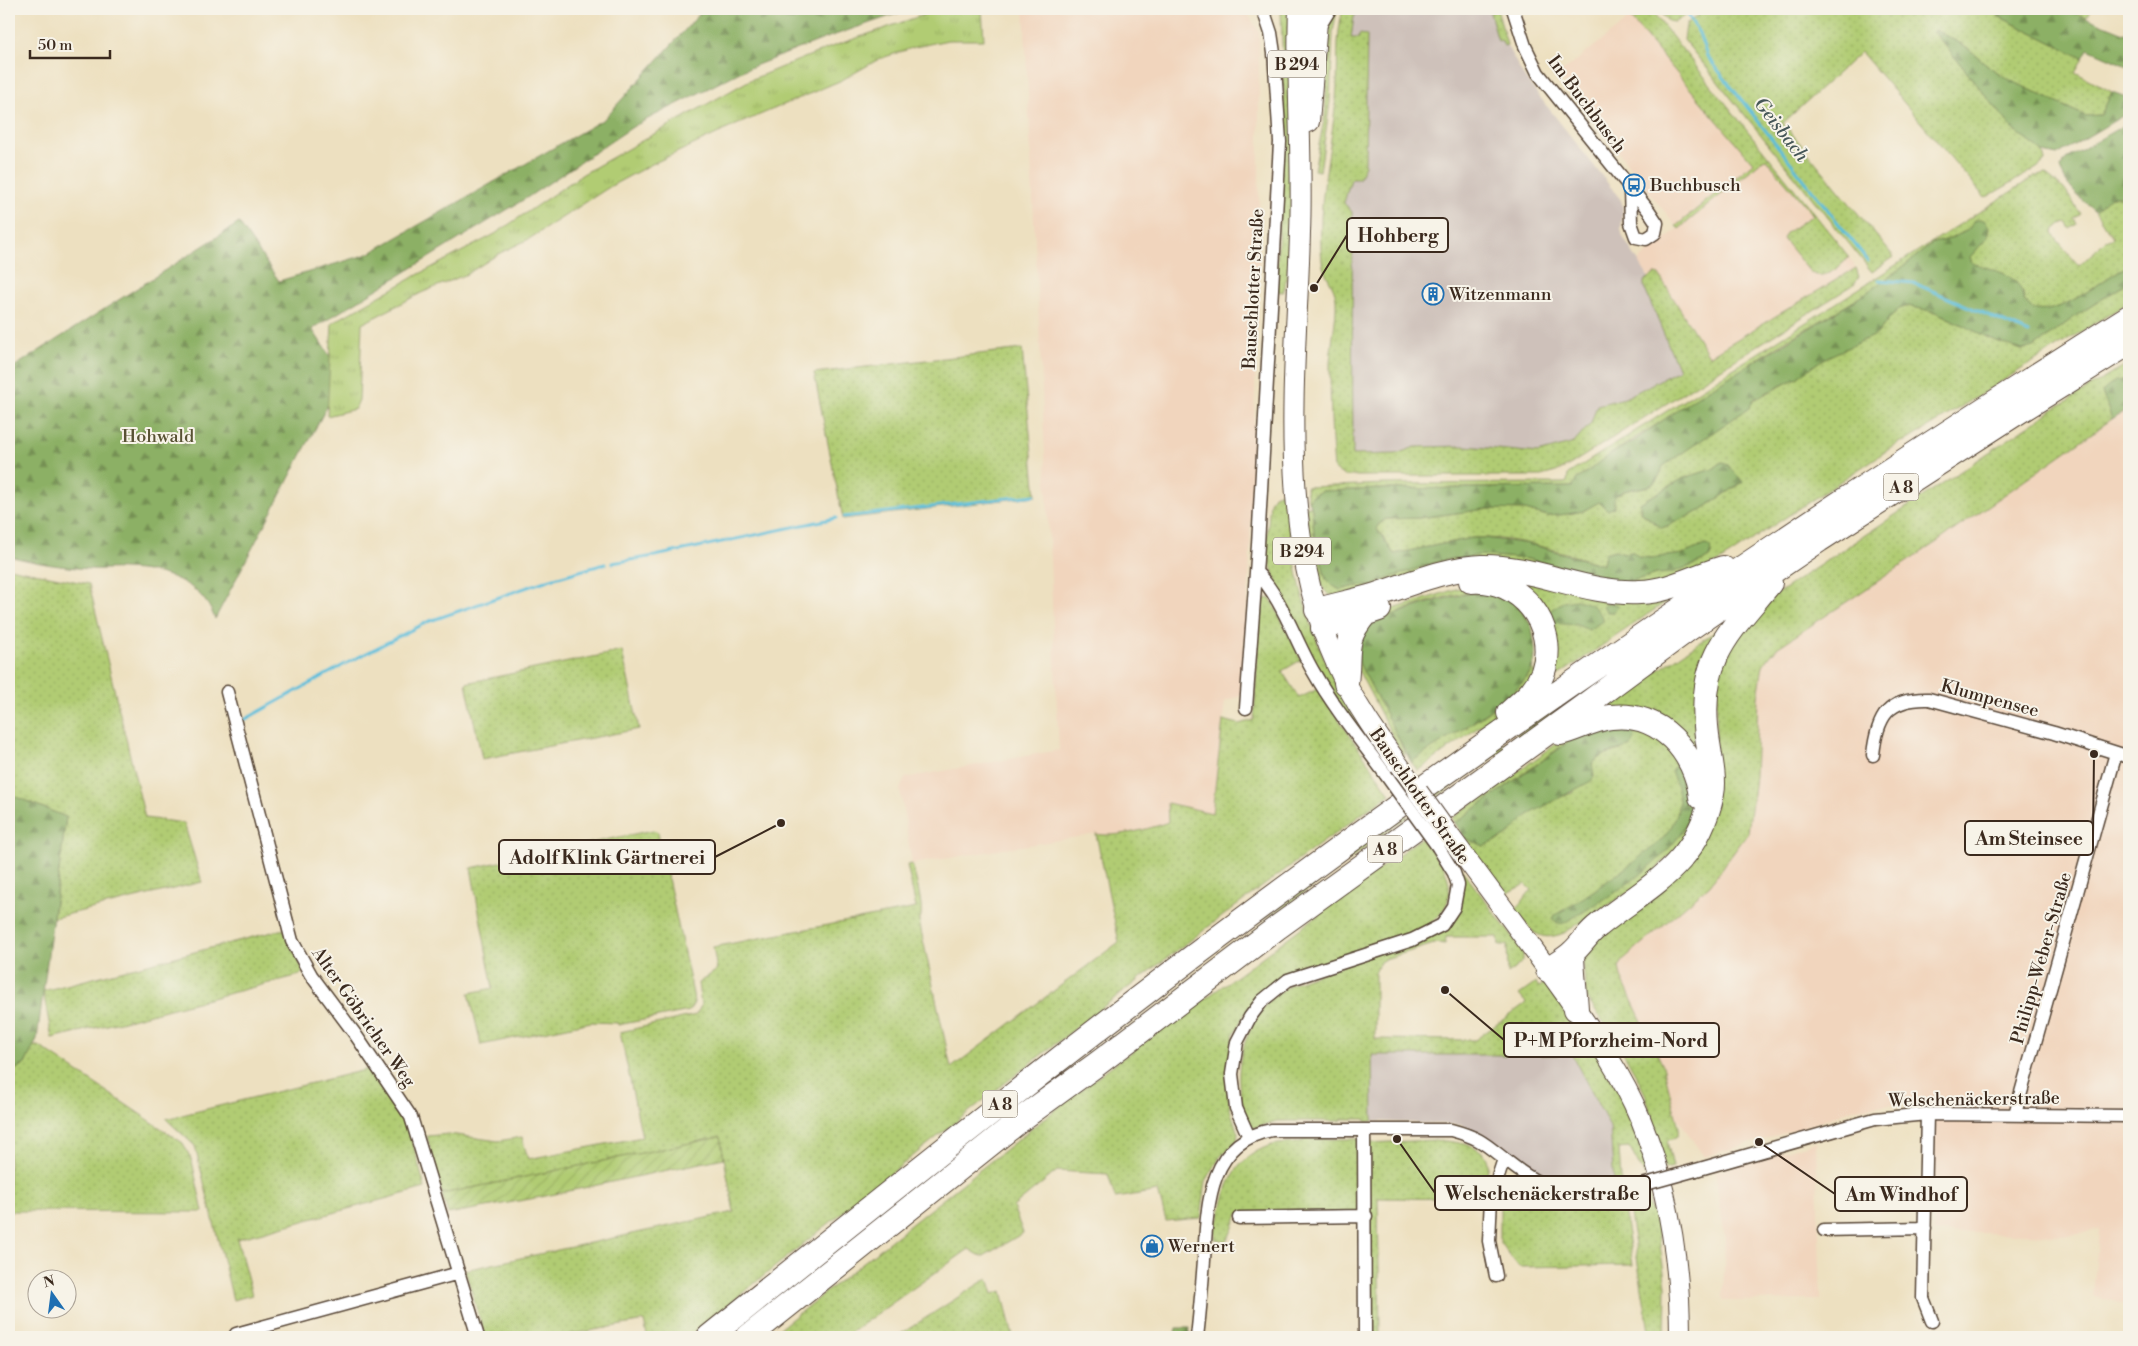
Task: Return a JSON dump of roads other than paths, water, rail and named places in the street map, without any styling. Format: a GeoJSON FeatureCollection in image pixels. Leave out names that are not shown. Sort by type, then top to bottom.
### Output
{"type":"FeatureCollection","features":[{"type":"Feature","properties":{"kind":"highway","name":"A 8"},"geometry":{"type":"LineString","coordinates":[[709,1337],[941,1150],[1062,1056],[1297,879],[1490,741],[1756,558],[1948,432],[2129,318]]}},
{"type":"Feature","properties":{"kind":"highway","name":"A 8"},"geometry":{"type":"LineString","coordinates":[[748,1337],[1024,1117],[1293,916],[1687,630],[1788,561],[2015,414],[2129,343]]}},
{"type":"Feature","properties":{"kind":"highway"},"geometry":{"type":"LineString","coordinates":[[1320,619],[1373,596],[1445,573],[1473,568],[1510,569],[1601,590],[1639,592],[1676,586],[1715,570],[1756,558]]}},
{"type":"Feature","properties":{"kind":"highway"},"geometry":{"type":"LineString","coordinates":[[1544,964],[1572,953],[1596,926],[1673,868],[1691,848],[1704,820],[1713,792],[1705,713],[1711,667],[1730,630],[1788,561]]}},
{"type":"Feature","properties":{"kind":"highway"},"geometry":{"type":"LineString","coordinates":[[1320,619],[1365,614],[1447,586],[1475,581],[1501,584],[1510,588],[1528,603],[1538,616],[1546,647],[1545,665],[1532,692],[1510,712],[1490,741]]}},
{"type":"Feature","properties":{"kind":"highway"},"geometry":{"type":"LineString","coordinates":[[1346,683],[1348,639],[1365,614]]}},
{"type":"Feature","properties":{"kind":"highway"},"geometry":{"type":"LineString","coordinates":[[1543,736],[1570,731],[1590,722],[1611,717],[1637,719],[1662,730],[1677,741],[1693,765],[1700,786],[1704,820]]}},
{"type":"Feature","properties":{"kind":"highway"},"geometry":{"type":"LineString","coordinates":[[1544,964],[1571,937],[1596,926]]}},
{"type":"Feature","properties":{"kind":"highway"},"geometry":{"type":"LineString","coordinates":[[1572,953],[1576,1009]]}},
{"type":"Feature","properties":{"kind":"main road","name":"B 294"},"geometry":{"type":"LineString","coordinates":[[1299,9],[1297,81],[1302,191]]}},
{"type":"Feature","properties":{"kind":"main road","name":"B 294"},"geometry":{"type":"LineString","coordinates":[[1318,9],[1302,191],[1295,370],[1294,480],[1304,562],[1320,619],[1346,683],[1445,843],[1501,905],[1607,1054],[1626,1088],[1660,1174],[1675,1247],[1679,1288],[1680,1337]]}},
{"type":"Feature","properties":{"kind":"street","name":"Bauschlotter Straße"},"geometry":{"type":"LineString","coordinates":[[1246,708],[1256,572],[1280,142],[1274,53],[1271,33],[1263,9]]}},
{"type":"Feature","properties":{"kind":"street"},"geometry":{"type":"LineString","coordinates":[[1317,32],[1330,9]]}},
{"type":"Feature","properties":{"kind":"street","name":"Im Buchbusch"},"geometry":{"type":"LineString","coordinates":[[1513,9],[1525,46],[1538,73],[1630,189]]}},
{"type":"Feature","properties":{"kind":"street","name":"Bauschlotter Straße"},"geometry":{"type":"LineString","coordinates":[[1249,1138],[1236,1108],[1232,1074],[1237,1042],[1250,1017],[1275,989],[1288,980],[1412,940],[1442,925],[1454,907],[1458,885],[1445,843],[1386,775],[1330,699],[1297,642],[1274,595],[1266,582],[1256,572]]}},
{"type":"Feature","properties":{"kind":"street","name":"Alter Göbricher Weg"},"geometry":{"type":"LineString","coordinates":[[227,692],[292,941],[311,975],[406,1107],[415,1128],[478,1337]]}},
{"type":"Feature","properties":{"kind":"street","name":"Klumpensee"},"geometry":{"type":"LineString","coordinates":[[1873,755],[1875,735],[1880,720],[1888,709],[1912,699],[1929,699],[2054,733],[2129,757]]}},
{"type":"Feature","properties":{"kind":"street","name":"Philipp-Weber-Straße"},"geometry":{"type":"LineString","coordinates":[[2015,1114],[2116,753]]}},
{"type":"Feature","properties":{"kind":"street"},"geometry":{"type":"LineString","coordinates":[[1927,1114],[1923,1298],[1932,1321]]}},
{"type":"Feature","properties":{"kind":"street","name":"Welschenäckerstraße"},"geometry":{"type":"LineString","coordinates":[[1249,1138],[1272,1130],[1451,1130],[1474,1136],[1539,1184],[1560,1192],[1585,1195],[1624,1190],[1875,1118],[1927,1114],[2129,1116]]}},
{"type":"Feature","properties":{"kind":"street"},"geometry":{"type":"LineString","coordinates":[[1364,1130],[1366,1216],[1365,1337]]}},
{"type":"Feature","properties":{"kind":"street"},"geometry":{"type":"LineString","coordinates":[[1197,1337],[1208,1206],[1211,1192],[1223,1162],[1249,1138]]}},
{"type":"Feature","properties":{"kind":"street"},"geometry":{"type":"LineString","coordinates":[[1496,1276],[1489,1241],[1491,1198],[1504,1159]]}},
{"type":"Feature","properties":{"kind":"street"},"geometry":{"type":"LineString","coordinates":[[1239,1218],[1366,1216]]}},
{"type":"Feature","properties":{"kind":"street"},"geometry":{"type":"LineString","coordinates":[[1824,1230],[1925,1228]]}},
{"type":"Feature","properties":{"kind":"street"},"geometry":{"type":"LineString","coordinates":[[236,1334],[458,1273]]}},
{"type":"Feature","properties":{"kind":"waterway","name":"Geisbach"},"geometry":{"type":"LineString","coordinates":[[1684,9],[1699,33],[1707,56],[1868,261]]}},
{"type":"Feature","properties":{"kind":"waterway"},"geometry":{"type":"LineString","coordinates":[[1879,280],[1914,283],[2029,333]]}},
{"type":"Feature","properties":{"kind":"waterway"},"geometry":{"type":"LineString","coordinates":[[844,517],[1035,495]]}},
{"type":"Feature","properties":{"kind":"waterway"},"geometry":{"type":"LineString","coordinates":[[612,563],[655,556],[836,518]]}},
{"type":"Feature","properties":{"kind":"waterway"},"geometry":{"type":"LineString","coordinates":[[244,720],[349,662],[427,622],[551,579],[605,564]]}},
{"type":"Feature","properties":{"kind":"place","name":"Buchbusch"},"geometry":{"type":"Point","coordinates":[1634,185]}},
{"type":"Feature","properties":{"kind":"place","name":"Hohberg"},"geometry":{"type":"Point","coordinates":[1314,288]}},
{"type":"Feature","properties":{"kind":"place","name":"Witzenmann"},"geometry":{"type":"Point","coordinates":[1433,294]}},
{"type":"Feature","properties":{"kind":"place","name":"Am Steinsee"},"geometry":{"type":"Point","coordinates":[2094,754]}},
{"type":"Feature","properties":{"kind":"place","name":"Adolf Klink Gärtnerei"},"geometry":{"type":"Point","coordinates":[781,823]}},
{"type":"Feature","properties":{"kind":"place","name":"P+M Pforzheim-Nord"},"geometry":{"type":"Point","coordinates":[1445,990]}},
{"type":"Feature","properties":{"kind":"place","name":"Welschenäckerstraße"},"geometry":{"type":"Point","coordinates":[1397,1139]}},
{"type":"Feature","properties":{"kind":"place","name":"Am Windhof"},"geometry":{"type":"Point","coordinates":[1759,1142]}},
{"type":"Feature","properties":{"kind":"place","name":"Wernert"},"geometry":{"type":"Point","coordinates":[1152,1246]}},
{"type":"Feature","properties":{"kind":"park label","name":"Hohwald"},"geometry":{"type":"Point","coordinates":[158,436]}}]}
